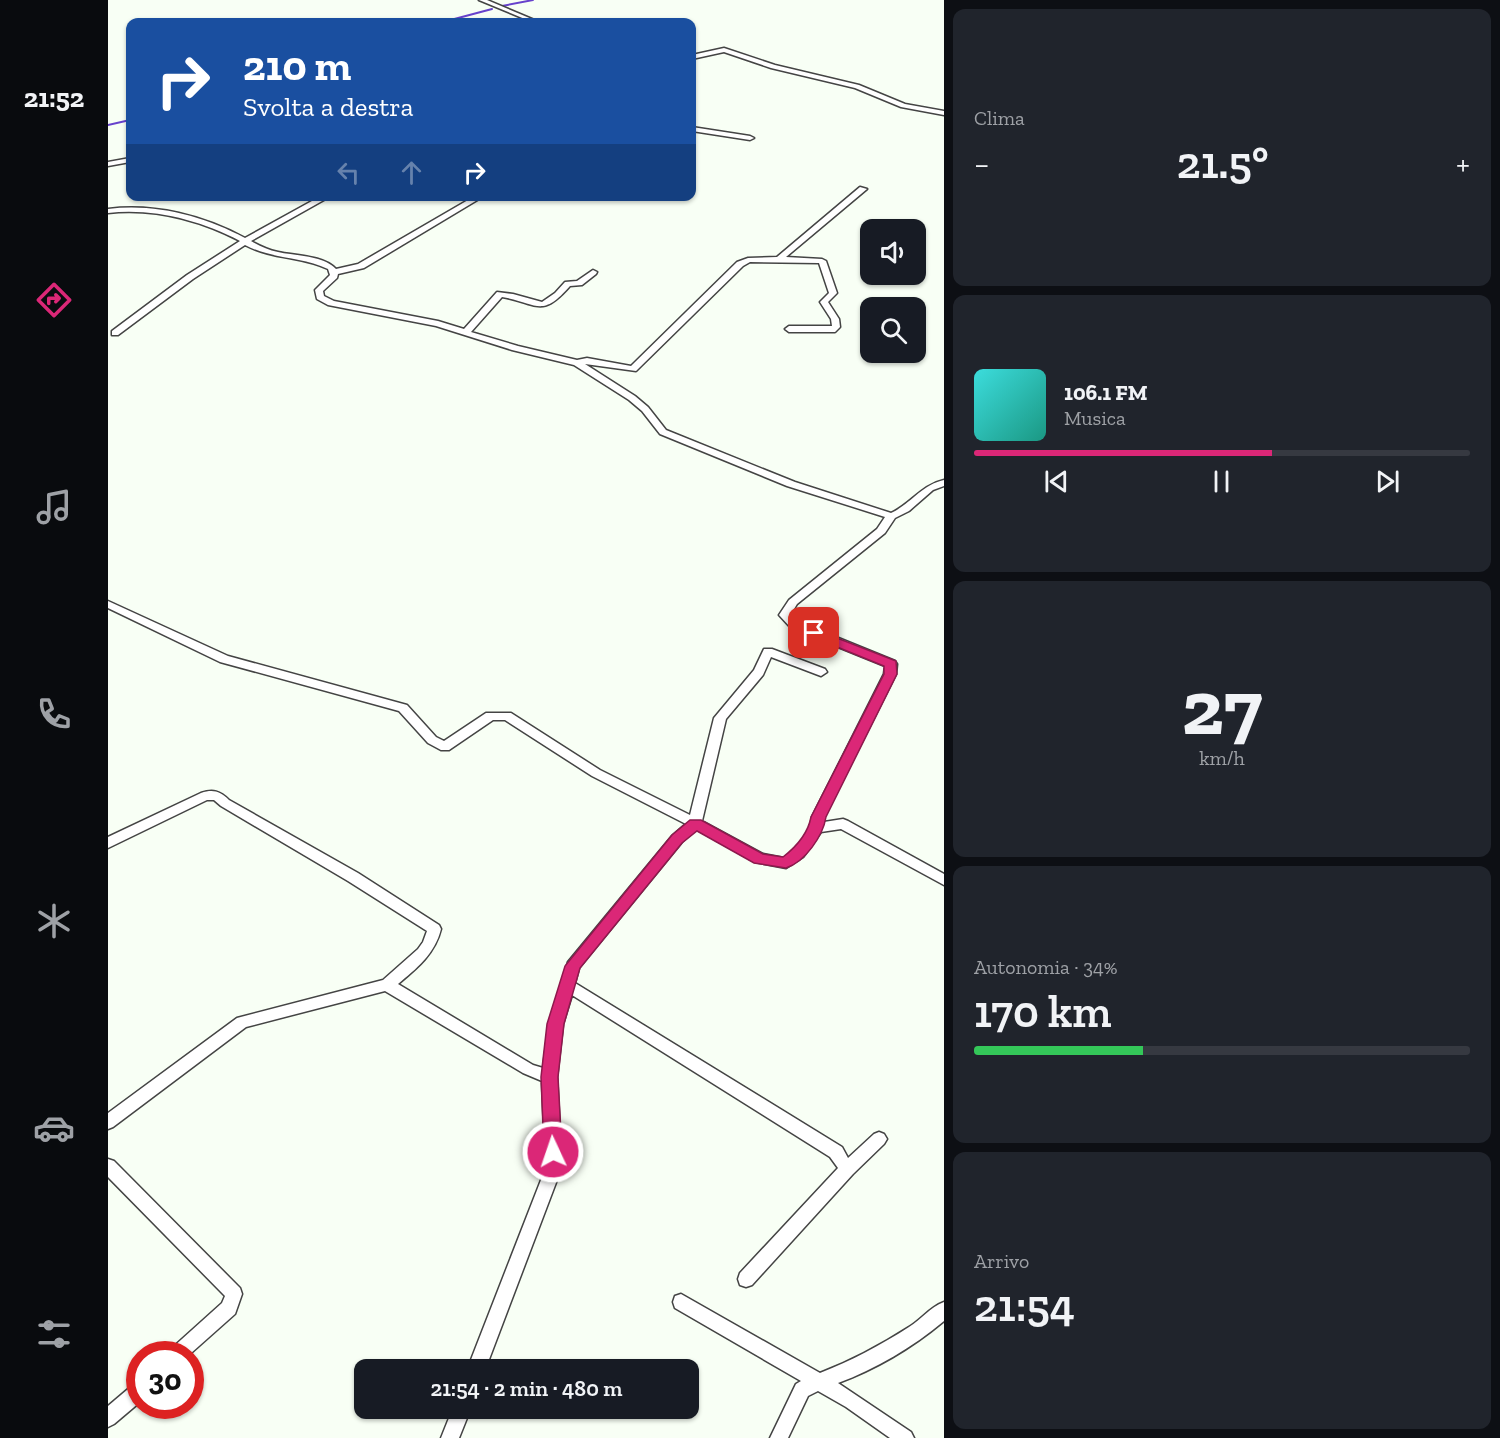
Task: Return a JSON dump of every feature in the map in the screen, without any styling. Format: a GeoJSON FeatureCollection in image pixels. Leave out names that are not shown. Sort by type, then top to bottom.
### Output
{"type":"FeatureCollection","features":[{"type":"Feature","properties":{"kind":"street"},"geometry":{"type":"LineString","coordinates":[[482,0],[526,18]]}},
{"type":"Feature","properties":{"kind":"street"},"geometry":{"type":"LineString","coordinates":[[696,56],[724,50],[773,67],[857,86],[903,106],[944,113]]}},
{"type":"Feature","properties":{"kind":"street"},"geometry":{"type":"LineString","coordinates":[[696,130],[750,138]]}},
{"type":"Feature","properties":{"kind":"street"},"geometry":{"type":"LineString","coordinates":[[108,164],[126,161]]}},
{"type":"Feature","properties":{"kind":"street"},"geometry":{"type":"LineString","coordinates":[[779,259],[863,189]]}},
{"type":"Feature","properties":{"kind":"street"},"geometry":{"type":"LineString","coordinates":[[115,333],[188,278],[244,242],[319,201]]}},
{"type":"Feature","properties":{"kind":"street"},"geometry":{"type":"LineString","coordinates":[[333,272],[361,266],[472,201]]}},
{"type":"Feature","properties":{"kind":"street"},"geometry":{"type":"LineString","coordinates":[[108,212],[126,208],[150,209],[229,233],[276,255],[322,262],[332,268],[334,276],[319,290],[320,297],[331,303],[438,324],[515,348],[577,363],[632,398],[645,409],[663,432],[791,484],[891,516],[901,513],[932,486],[942,483],[944,472]]}},
{"type":"Feature","properties":{"kind":"street"},"geometry":{"type":"LineString","coordinates":[[577,363],[587,361],[633,369],[740,264],[748,260],[822,261],[833,293],[824,302],[835,319],[836,327],[832,330],[789,329]]}},
{"type":"Feature","properties":{"kind":"street"},"geometry":{"type":"LineString","coordinates":[[466,332],[500,294],[512,295],[542,306],[549,304],[568,284],[579,283],[593,272]]}},
{"type":"Feature","properties":{"kind":"street"},"geometry":{"type":"LineString","coordinates":[[108,604],[224,659],[403,708],[432,740],[445,747],[490,716],[507,716],[596,773],[760,859],[786,863],[798,854],[817,828],[818,817],[890,674],[891,664],[795,625],[785,615],[793,602],[875,536],[891,516]]}},
{"type":"Feature","properties":{"kind":"street"},"geometry":{"type":"LineString","coordinates":[[480,1359],[549,1180],[553,1152],[549,1077],[556,1024],[573,966],[677,839],[695,823],[720,718],[759,672],[768,652],[821,672]]}},
{"type":"Feature","properties":{"kind":"street"},"geometry":{"type":"LineString","coordinates":[[108,843],[205,796],[217,795],[225,803],[353,877],[434,929],[433,938],[425,950],[387,986],[242,1022],[108,1122]]}},
{"type":"Feature","properties":{"kind":"street"},"geometry":{"type":"LineString","coordinates":[[817,828],[843,824],[944,880]]}},
{"type":"Feature","properties":{"kind":"street"},"geometry":{"type":"LineString","coordinates":[[567,985],[836,1152],[847,1169]]}},
{"type":"Feature","properties":{"kind":"street"},"geometry":{"type":"LineString","coordinates":[[387,986],[528,1069],[549,1077]]}},
{"type":"Feature","properties":{"kind":"street"},"geometry":{"type":"LineString","coordinates":[[746,1279],[847,1169],[879,1139]]}},
{"type":"Feature","properties":{"kind":"street"},"geometry":{"type":"LineString","coordinates":[[108,1166],[234,1294],[229,1308],[192,1341]]}},
{"type":"Feature","properties":{"kind":"street"},"geometry":{"type":"LineString","coordinates":[[681,1302],[852,1401],[905,1438]]}},
{"type":"Feature","properties":{"kind":"street"},"geometry":{"type":"LineString","coordinates":[[779,1438],[802,1390],[853,1369],[917,1332],[944,1310]]}},
{"type":"Feature","properties":{"kind":"street"},"geometry":{"type":"LineString","coordinates":[[108,1418],[126,1402]]}},
{"type":"Feature","properties":{"kind":"street"},"geometry":{"type":"LineString","coordinates":[[450,1438],[458,1419]]}},
{"type":"Feature","properties":{"kind":"waterway"},"geometry":{"type":"LineString","coordinates":[[502,6],[533,0]]}},
{"type":"Feature","properties":{"kind":"waterway"},"geometry":{"type":"LineString","coordinates":[[458,18],[492,9]]}},
{"type":"Feature","properties":{"kind":"waterway"},"geometry":{"type":"LineString","coordinates":[[108,125],[126,121]]}},
{"type":"Feature","properties":{"kind":"route"},"geometry":{"type":"LineString","coordinates":[[553,1152],[549,1077],[556,1024],[573,966],[677,839],[695,823],[706,827],[760,859],[786,863],[798,854],[817,828],[818,817],[890,674],[891,664],[814,633]]}}]}
